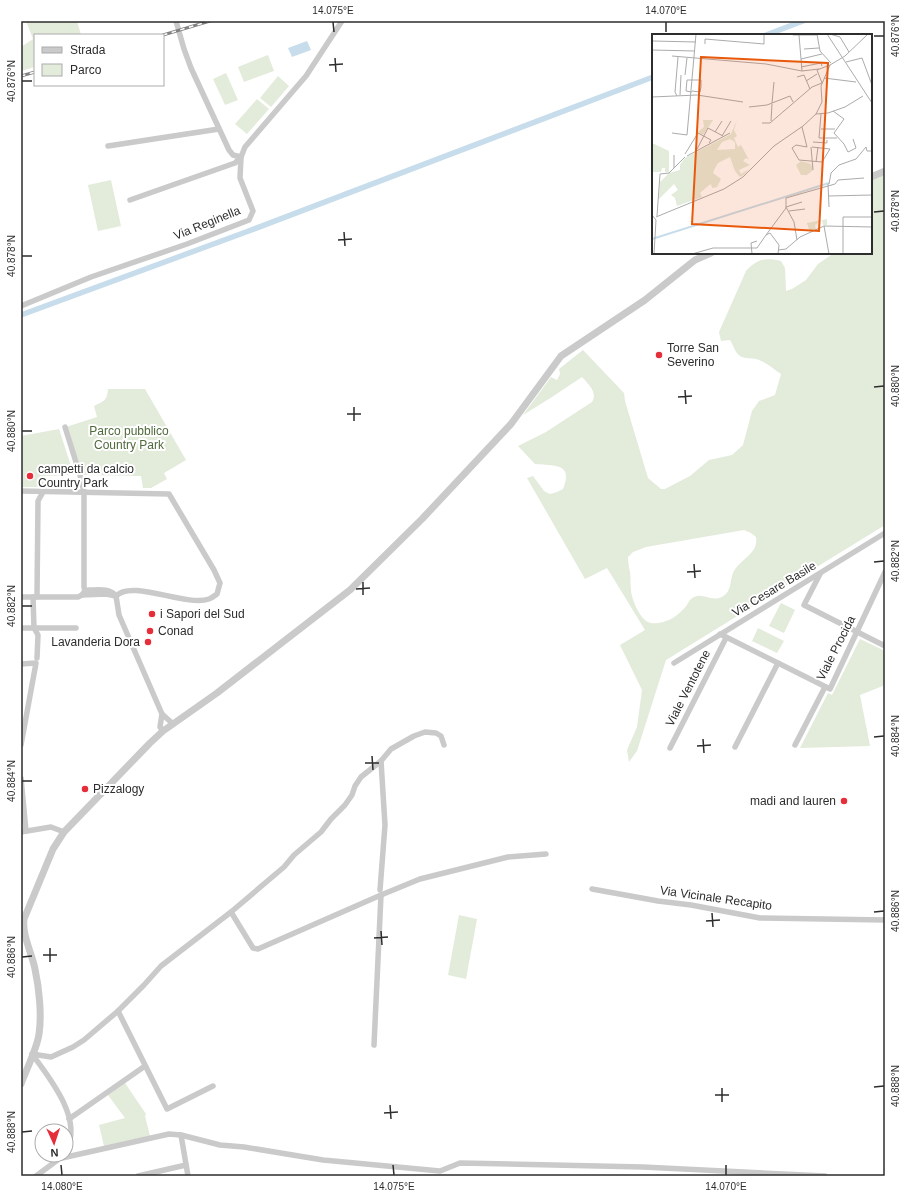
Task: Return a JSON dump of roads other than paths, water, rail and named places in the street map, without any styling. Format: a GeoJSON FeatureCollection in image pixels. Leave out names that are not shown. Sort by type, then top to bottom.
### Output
{"type":"FeatureCollection","features":[{"type":"Feature","properties":{"kind":"street","name":"Via Reginella"},"geometry":{"type":"LineString","coordinates":[[21,306],[91,277],[249,220],[253,211],[240,178],[241,157],[245,147],[306,76],[342,21]]}},
{"type":"Feature","properties":{"kind":"street"},"geometry":{"type":"LineString","coordinates":[[176,23],[191,68],[229,150],[234,155],[241,157]]}},
{"type":"Feature","properties":{"kind":"street"},"geometry":{"type":"LineString","coordinates":[[108,146],[219,129]]}},
{"type":"Feature","properties":{"kind":"street"},"geometry":{"type":"LineString","coordinates":[[130,200],[235,162],[241,157]]}},
{"type":"Feature","properties":{"kind":"street"},"geometry":{"type":"LineString","coordinates":[[872,177],[885,171]]}},
{"type":"Feature","properties":{"kind":"street"},"geometry":{"type":"LineString","coordinates":[[21,1084],[39,1036],[39,1007],[36,971],[24,930],[24,918],[53,849],[64,832],[150,743],[163,732],[217,694],[350,590],[422,520],[511,424],[561,356],[645,300],[695,260],[709,254]]}},
{"type":"Feature","properties":{"kind":"street"},"geometry":{"type":"LineString","coordinates":[[65,427],[84,492],[84,593]]}},
{"type":"Feature","properties":{"kind":"street"},"geometry":{"type":"LineString","coordinates":[[21,491],[170,494],[214,570],[220,583],[217,594],[210,599],[198,601],[143,591],[124,590],[119,592],[116,596]]}},
{"type":"Feature","properties":{"kind":"street"},"geometry":{"type":"LineString","coordinates":[[37,658],[38,635],[34,628],[38,501],[43,492]]}},
{"type":"Feature","properties":{"kind":"street","name":"Via Cesare Basile"},"geometry":{"type":"LineString","coordinates":[[674,663],[885,533]]}},
{"type":"Feature","properties":{"kind":"street","name":"Viale Procida"},"geometry":{"type":"LineString","coordinates":[[720,634],[830,689],[885,572]]}},
{"type":"Feature","properties":{"kind":"street"},"geometry":{"type":"LineString","coordinates":[[820,574],[804,605],[885,646]]}},
{"type":"Feature","properties":{"kind":"street"},"geometry":{"type":"LineString","coordinates":[[21,597],[78,597],[84,593],[116,596]]}},
{"type":"Feature","properties":{"kind":"street"},"geometry":{"type":"LineString","coordinates":[[116,596],[120,615],[162,714],[173,724]]}},
{"type":"Feature","properties":{"kind":"street"},"geometry":{"type":"LineString","coordinates":[[21,628],[76,628]]}},
{"type":"Feature","properties":{"kind":"street","name":"Viale Ventotene"},"geometry":{"type":"LineString","coordinates":[[670,748],[726,638]]}},
{"type":"Feature","properties":{"kind":"street"},"geometry":{"type":"LineString","coordinates":[[21,664],[36,663],[22,728],[21,745]]}},
{"type":"Feature","properties":{"kind":"street"},"geometry":{"type":"LineString","coordinates":[[735,747],[778,663]]}},
{"type":"Feature","properties":{"kind":"street"},"geometry":{"type":"LineString","coordinates":[[795,745],[825,687]]}},
{"type":"Feature","properties":{"kind":"street"},"geometry":{"type":"LineString","coordinates":[[162,714],[160,728],[163,732]]}},
{"type":"Feature","properties":{"kind":"street"},"geometry":{"type":"LineString","coordinates":[[32,1054],[51,1057],[84,1040],[118,1011],[144,985],[160,966],[231,912],[284,867],[294,855],[321,832],[349,800],[361,777],[381,761],[390,749],[414,736],[425,732],[436,733],[441,736],[444,745]]}},
{"type":"Feature","properties":{"kind":"street"},"geometry":{"type":"LineString","coordinates":[[374,1046],[385,825],[381,761]]}},
{"type":"Feature","properties":{"kind":"street"},"geometry":{"type":"LineString","coordinates":[[21,778],[23,831],[51,827],[64,832]]}},
{"type":"Feature","properties":{"kind":"street"},"geometry":{"type":"LineString","coordinates":[[231,912],[253,948],[258,949],[381,892],[420,879],[501,859],[546,854]]}},
{"type":"Feature","properties":{"kind":"street","name":"Via Vicinale Recapito"},"geometry":{"type":"LineString","coordinates":[[592,889],[760,918],[885,920]]}},
{"type":"Feature","properties":{"kind":"street"},"geometry":{"type":"LineString","coordinates":[[118,1011],[167,1109],[213,1086]]}},
{"type":"Feature","properties":{"kind":"street"},"geometry":{"type":"LineString","coordinates":[[32,1054],[55,1085],[65,1106],[69,1123]]}},
{"type":"Feature","properties":{"kind":"street"},"geometry":{"type":"LineString","coordinates":[[69,1119],[145,1066]]}},
{"type":"Feature","properties":{"kind":"street"},"geometry":{"type":"LineString","coordinates":[[74,1154],[169,1134],[181,1135],[220,1145],[244,1147],[323,1160],[440,1171],[460,1163],[468,1163],[643,1166],[824,1176]]}},
{"type":"Feature","properties":{"kind":"street"},"geometry":{"type":"LineString","coordinates":[[181,1135],[188,1176]]}},
{"type":"Feature","properties":{"kind":"street"},"geometry":{"type":"LineString","coordinates":[[38,1176],[54,1163]]}},
{"type":"Feature","properties":{"kind":"street"},"geometry":{"type":"LineString","coordinates":[[138,1176],[186,1165]]}},
{"type":"Feature","properties":{"kind":"water"},"geometry":{"type":"Polygon","coordinates":[[[307,41],[311,50],[292,57],[288,48],[307,41]]]}},
{"type":"Feature","properties":{"kind":"waterway"},"geometry":{"type":"LineString","coordinates":[[769,34],[803,21]]}},
{"type":"Feature","properties":{"kind":"waterway"},"geometry":{"type":"LineString","coordinates":[[21,315],[246,232],[652,77]]}},
{"type":"Feature","properties":{"kind":"railway"},"geometry":{"type":"LineString","coordinates":[[164,35],[210,21]]}},
{"type":"Feature","properties":{"kind":"railway"},"geometry":{"type":"LineString","coordinates":[[21,76],[34,72]]}},
{"type":"Feature","properties":{"kind":"place","name":"Torre San Severino"},"geometry":{"type":"Point","coordinates":[659,355]}},
{"type":"Feature","properties":{"kind":"place","name":"campetti da calcio Country Park"},"geometry":{"type":"Point","coordinates":[30,476]}},
{"type":"Feature","properties":{"kind":"place","name":"i Sapori del Sud"},"geometry":{"type":"Point","coordinates":[152,614]}},
{"type":"Feature","properties":{"kind":"place","name":"Conad"},"geometry":{"type":"Point","coordinates":[150,631]}},
{"type":"Feature","properties":{"kind":"place","name":"Lavanderia Dora"},"geometry":{"type":"Point","coordinates":[148,642]}},
{"type":"Feature","properties":{"kind":"place","name":"Pizzalogy"},"geometry":{"type":"Point","coordinates":[85,789]}},
{"type":"Feature","properties":{"kind":"place","name":"madi and lauren"},"geometry":{"type":"Point","coordinates":[844,801]}},
{"type":"Feature","properties":{"kind":"park label","name":"Parco pubblico Country Park"},"geometry":{"type":"Point","coordinates":[129,438]}}]}
